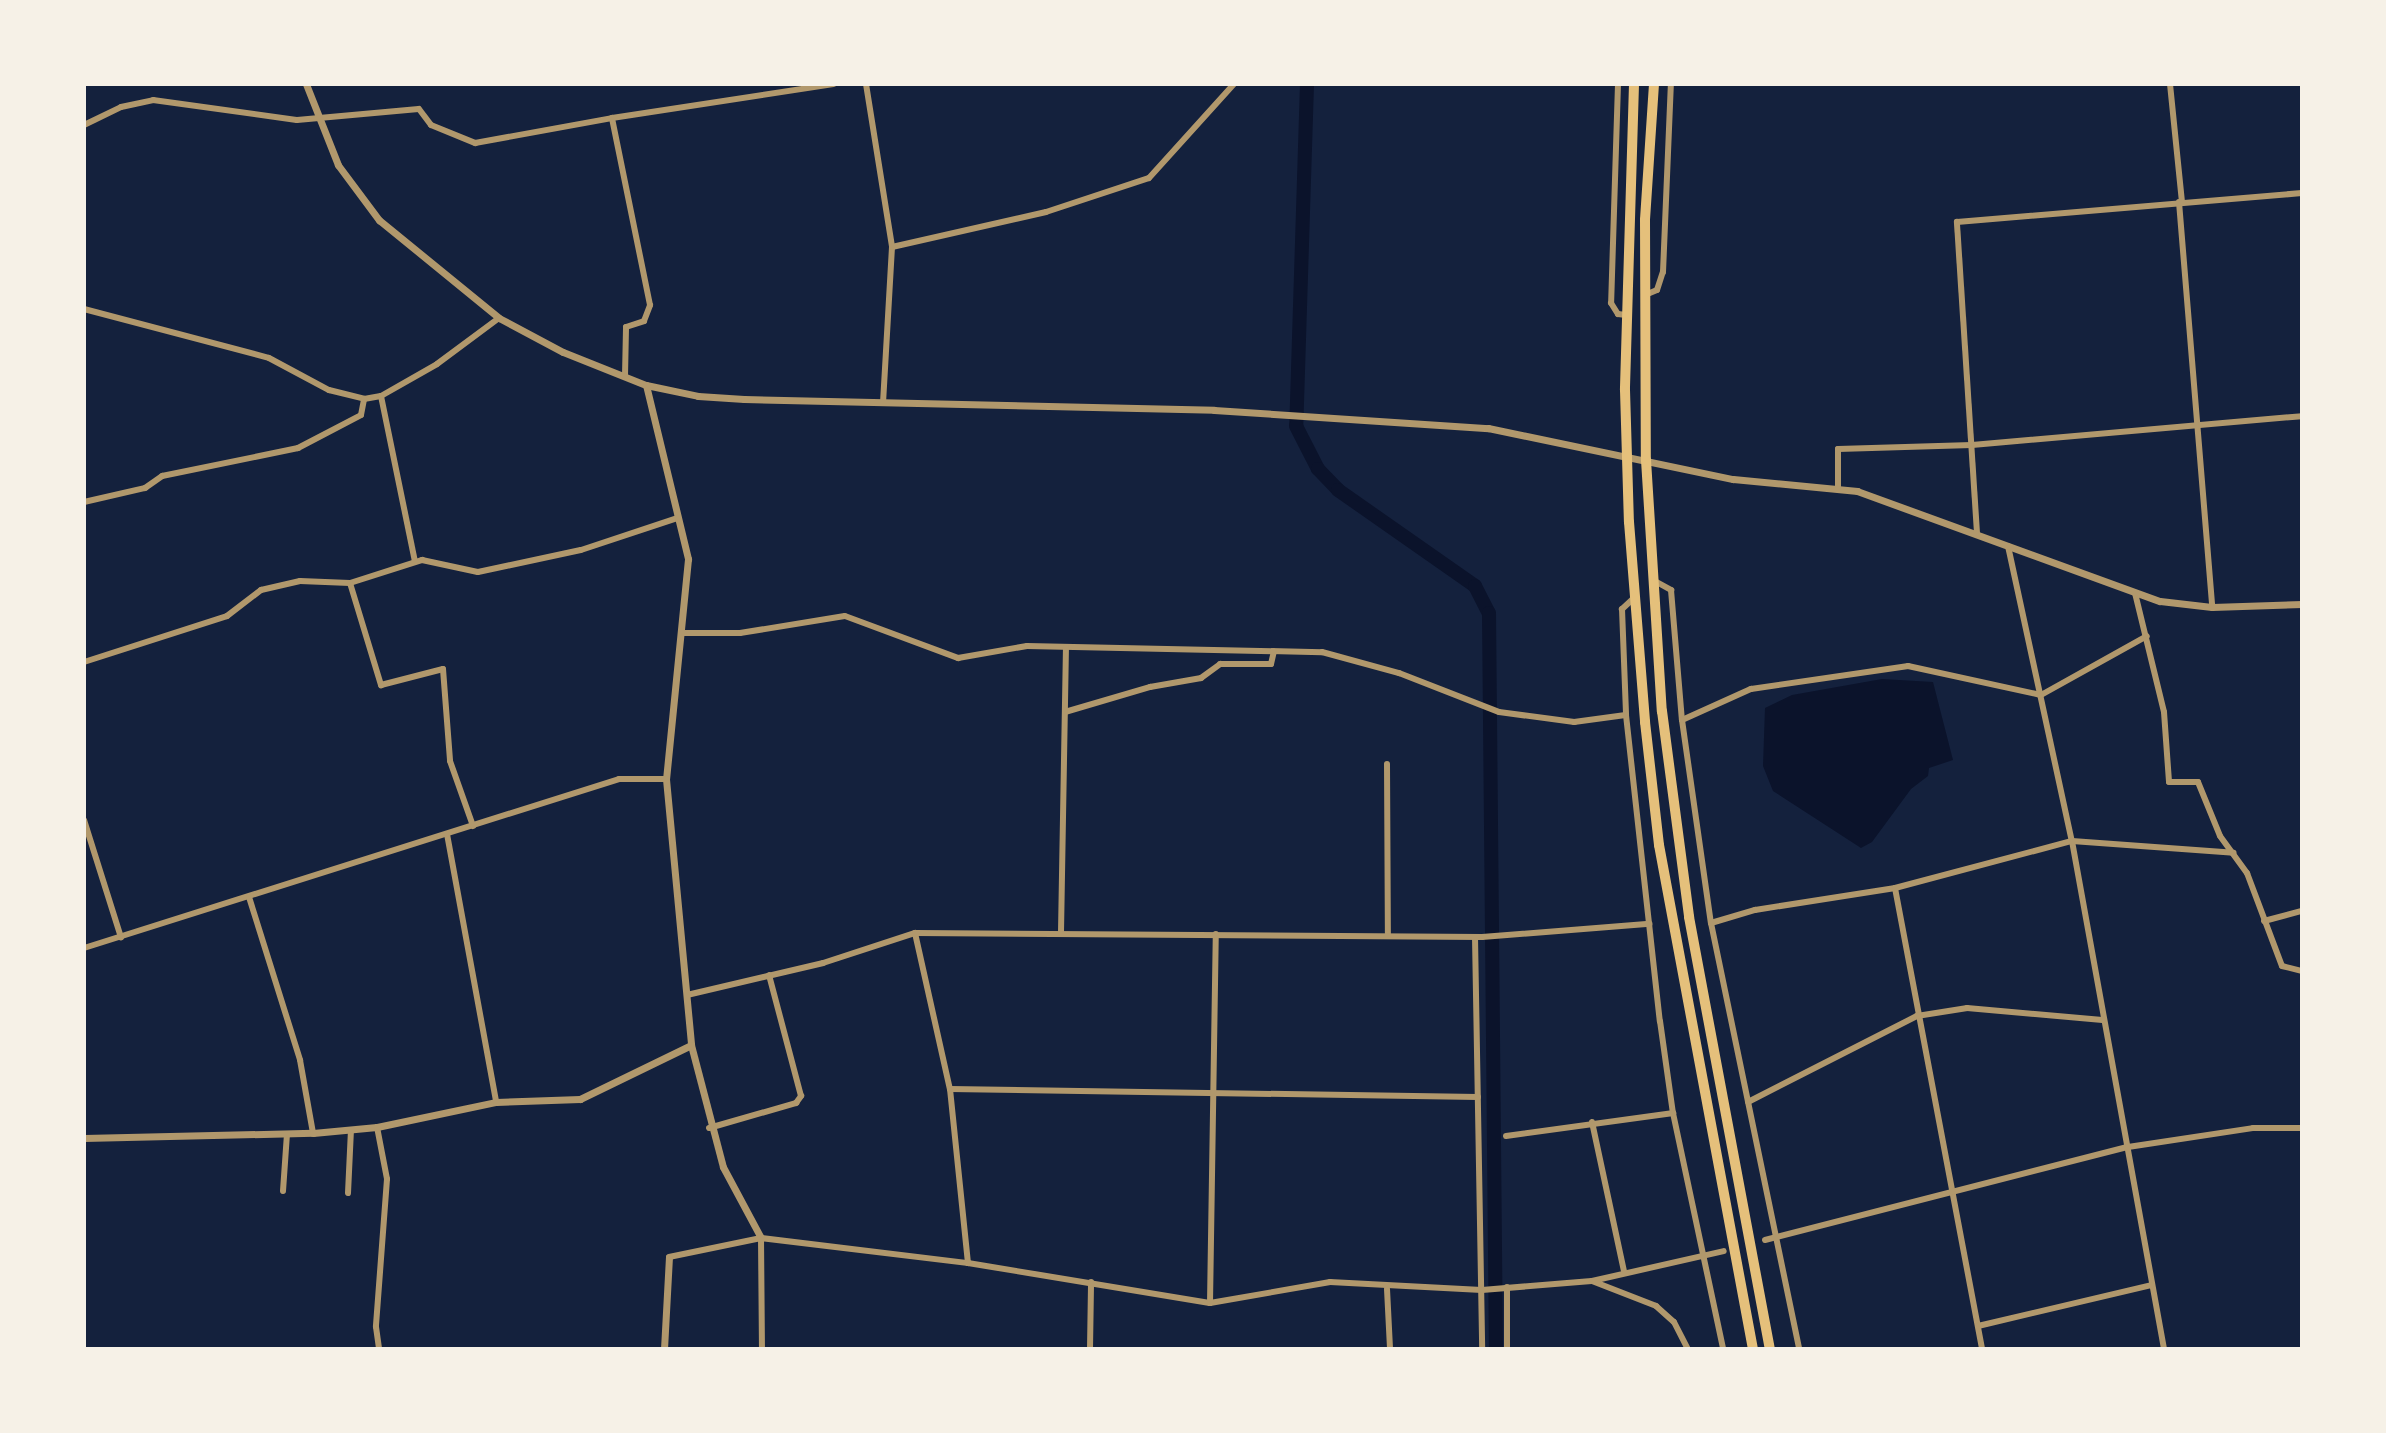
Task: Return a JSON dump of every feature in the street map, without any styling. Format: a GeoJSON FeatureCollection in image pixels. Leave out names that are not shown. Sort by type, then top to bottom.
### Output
{"type":"FeatureCollection","features":[{"type":"Feature","properties":{"kind":"highway"},"geometry":{"type":"LineString","coordinates":[[1634,84],[1626,315],[1627,456],[1635,597],[1659,845],[1753,1349]]}},
{"type":"Feature","properties":{"kind":"highway"},"geometry":{"type":"LineString","coordinates":[[1654,84],[1645,295],[1646,460],[1662,711],[1689,917],[1770,1349]]}},
{"type":"Feature","properties":{"kind":"street"},"geometry":{"type":"LineString","coordinates":[[306,84],[351,187],[379,220],[499,318],[563,352],[646,385],[698,396],[1284,413],[1488,428],[1733,479],[1838,488],[1898,503],[2135,593],[2212,607],[2302,604]]}},
{"type":"Feature","properties":{"kind":"street"},"geometry":{"type":"LineString","coordinates":[[84,125],[121,107],[153,100],[320,118],[419,109],[431,125],[484,143],[612,118],[833,84]]}},
{"type":"Feature","properties":{"kind":"street"},"geometry":{"type":"LineString","coordinates":[[866,84],[892,247],[883,401]]}},
{"type":"Feature","properties":{"kind":"street"},"geometry":{"type":"LineString","coordinates":[[892,247],[1046,212],[1149,178],[1234,84]]}},
{"type":"Feature","properties":{"kind":"street"},"geometry":{"type":"LineString","coordinates":[[1618,84],[1611,303],[1618,314],[1626,315]]}},
{"type":"Feature","properties":{"kind":"street"},"geometry":{"type":"LineString","coordinates":[[1645,295],[1657,290],[1663,272],[1671,84]]}},
{"type":"Feature","properties":{"kind":"street"},"geometry":{"type":"LineString","coordinates":[[2170,84],[2212,607]]}},
{"type":"Feature","properties":{"kind":"street"},"geometry":{"type":"LineString","coordinates":[[612,118],[650,305],[644,321],[626,327],[625,376]]}},
{"type":"Feature","properties":{"kind":"street"},"geometry":{"type":"LineString","coordinates":[[1977,533],[1957,222],[2302,193]]}},
{"type":"Feature","properties":{"kind":"street"},"geometry":{"type":"LineString","coordinates":[[84,309],[269,358],[329,390],[364,399],[381,396],[499,318]]}},
{"type":"Feature","properties":{"kind":"street"},"geometry":{"type":"LineString","coordinates":[[646,385],[688,559],[666,779],[691,1045],[709,1128],[738,1202],[761,1238],[762,1349]]}},
{"type":"Feature","properties":{"kind":"street"},"geometry":{"type":"LineString","coordinates":[[381,396],[415,562]]}},
{"type":"Feature","properties":{"kind":"street"},"geometry":{"type":"LineString","coordinates":[[84,502],[145,488],[162,476],[298,448],[361,415],[364,399]]}},
{"type":"Feature","properties":{"kind":"street"},"geometry":{"type":"LineString","coordinates":[[1838,488],[1838,449],[1972,445],[2302,416]]}},
{"type":"Feature","properties":{"kind":"street"},"geometry":{"type":"LineString","coordinates":[[84,662],[227,616],[261,590],[300,581],[350,583],[415,562],[478,572],[581,550],[678,518]]}},
{"type":"Feature","properties":{"kind":"street"},"geometry":{"type":"LineString","coordinates":[[2008,546],[2072,841],[2164,1349]]}},
{"type":"Feature","properties":{"kind":"street"},"geometry":{"type":"LineString","coordinates":[[1653,580],[1671,590],[1682,720],[1711,923],[1799,1349]]}},
{"type":"Feature","properties":{"kind":"street"},"geometry":{"type":"LineString","coordinates":[[350,583],[381,685],[443,669],[450,761],[473,826]]}},
{"type":"Feature","properties":{"kind":"street"},"geometry":{"type":"LineString","coordinates":[[2135,593],[2164,712],[2169,782],[2198,782],[2220,836],[2234,853],[2282,966],[2302,971]]}},
{"type":"Feature","properties":{"kind":"street"},"geometry":{"type":"LineString","coordinates":[[1635,597],[1622,609],[1626,715],[1649,924],[1673,1113],[1723,1349]]}},
{"type":"Feature","properties":{"kind":"street"},"geometry":{"type":"LineString","coordinates":[[683,633],[740,633],[845,616],[958,658],[1027,646],[1322,652],[1383,669],[1478,707],[1499,712],[1574,722],[1626,715]]}},
{"type":"Feature","properties":{"kind":"street"},"geometry":{"type":"LineString","coordinates":[[1682,720],[1751,689],[1908,666],[2041,695],[2147,636]]}},
{"type":"Feature","properties":{"kind":"street"},"geometry":{"type":"LineString","coordinates":[[1061,932],[1066,647]]}},
{"type":"Feature","properties":{"kind":"street"},"geometry":{"type":"LineString","coordinates":[[1065,712],[1150,687],[1201,678],[1220,664],[1271,664],[1274,651]]}},
{"type":"Feature","properties":{"kind":"street"},"geometry":{"type":"LineString","coordinates":[[1387,764],[1388,936]]}},
{"type":"Feature","properties":{"kind":"street"},"geometry":{"type":"LineString","coordinates":[[84,948],[619,779],[666,779]]}},
{"type":"Feature","properties":{"kind":"street"},"geometry":{"type":"LineString","coordinates":[[84,820],[121,937]]}},
{"type":"Feature","properties":{"kind":"street"},"geometry":{"type":"LineString","coordinates":[[447,834],[496,1102]]}},
{"type":"Feature","properties":{"kind":"street"},"geometry":{"type":"LineString","coordinates":[[1711,923],[1755,910],[1895,888],[2072,841],[2234,853]]}},
{"type":"Feature","properties":{"kind":"street"},"geometry":{"type":"LineString","coordinates":[[1895,888],[1982,1349]]}},
{"type":"Feature","properties":{"kind":"street"},"geometry":{"type":"LineString","coordinates":[[249,897],[300,1060],[313,1133]]}},
{"type":"Feature","properties":{"kind":"street"},"geometry":{"type":"LineString","coordinates":[[2264,921],[2302,911]]}},
{"type":"Feature","properties":{"kind":"street"},"geometry":{"type":"LineString","coordinates":[[687,995],[915,933],[1499,937],[1649,924]]}},
{"type":"Feature","properties":{"kind":"street"},"geometry":{"type":"LineString","coordinates":[[915,933],[950,1089],[968,1263]]}},
{"type":"Feature","properties":{"kind":"street"},"geometry":{"type":"LineString","coordinates":[[1210,1303],[1216,934]]}},
{"type":"Feature","properties":{"kind":"street"},"geometry":{"type":"LineString","coordinates":[[1479,937],[1482,1349]]}},
{"type":"Feature","properties":{"kind":"street"},"geometry":{"type":"LineString","coordinates":[[709,1128],[796,1103],[801,1096],[769,975]]}},
{"type":"Feature","properties":{"kind":"street"},"geometry":{"type":"LineString","coordinates":[[1748,1102],[1917,1016],[1967,1008],[2102,1020]]}},
{"type":"Feature","properties":{"kind":"street"},"geometry":{"type":"LineString","coordinates":[[84,1138],[313,1133],[377,1127],[496,1102],[580,1099],[609,1089],[691,1045]]}},
{"type":"Feature","properties":{"kind":"street"},"geometry":{"type":"LineString","coordinates":[[950,1089],[1478,1097]]}},
{"type":"Feature","properties":{"kind":"street"},"geometry":{"type":"LineString","coordinates":[[1506,1136],[1673,1113]]}},
{"type":"Feature","properties":{"kind":"street"},"geometry":{"type":"LineString","coordinates":[[1592,1122],[1624,1271]]}},
{"type":"Feature","properties":{"kind":"street"},"geometry":{"type":"LineString","coordinates":[[377,1127],[387,1179],[376,1327],[379,1349]]}},
{"type":"Feature","properties":{"kind":"street"},"geometry":{"type":"LineString","coordinates":[[1765,1240],[2128,1147],[2253,1128],[2302,1128]]}},
{"type":"Feature","properties":{"kind":"street"},"geometry":{"type":"LineString","coordinates":[[348,1193],[351,1130]]}},
{"type":"Feature","properties":{"kind":"street"},"geometry":{"type":"LineString","coordinates":[[283,1191],[287,1134]]}},
{"type":"Feature","properties":{"kind":"street"},"geometry":{"type":"LineString","coordinates":[[664,1349],[669,1257],[761,1238],[968,1263],[1210,1303],[1330,1282],[1387,1289],[1482,1290],[1592,1281],[1624,1271],[1724,1251]]}},
{"type":"Feature","properties":{"kind":"street"},"geometry":{"type":"LineString","coordinates":[[1592,1281],[1656,1306],[1674,1322],[1688,1349]]}},
{"type":"Feature","properties":{"kind":"street"},"geometry":{"type":"LineString","coordinates":[[1090,1349],[1091,1282]]}},
{"type":"Feature","properties":{"kind":"street"},"geometry":{"type":"LineString","coordinates":[[1978,1326],[2151,1285]]}},
{"type":"Feature","properties":{"kind":"street"},"geometry":{"type":"LineString","coordinates":[[1505,1287],[1507,1349]]}},
{"type":"Feature","properties":{"kind":"street"},"geometry":{"type":"LineString","coordinates":[[1387,1289],[1390,1349]]}},
{"type":"Feature","properties":{"kind":"water"},"geometry":{"type":"Polygon","coordinates":[[[1882,679],[1933,682],[1953,760],[1929,768],[1928,776],[1911,789],[1872,842],[1861,848],[1773,791],[1763,766],[1765,708],[1792,695],[1882,679]]]}},
{"type":"Feature","properties":{"kind":"waterway"},"geometry":{"type":"LineString","coordinates":[[1307,84],[1296,426],[1318,469],[1338,490],[1475,586],[1489,613],[1496,1349]]}}]}
